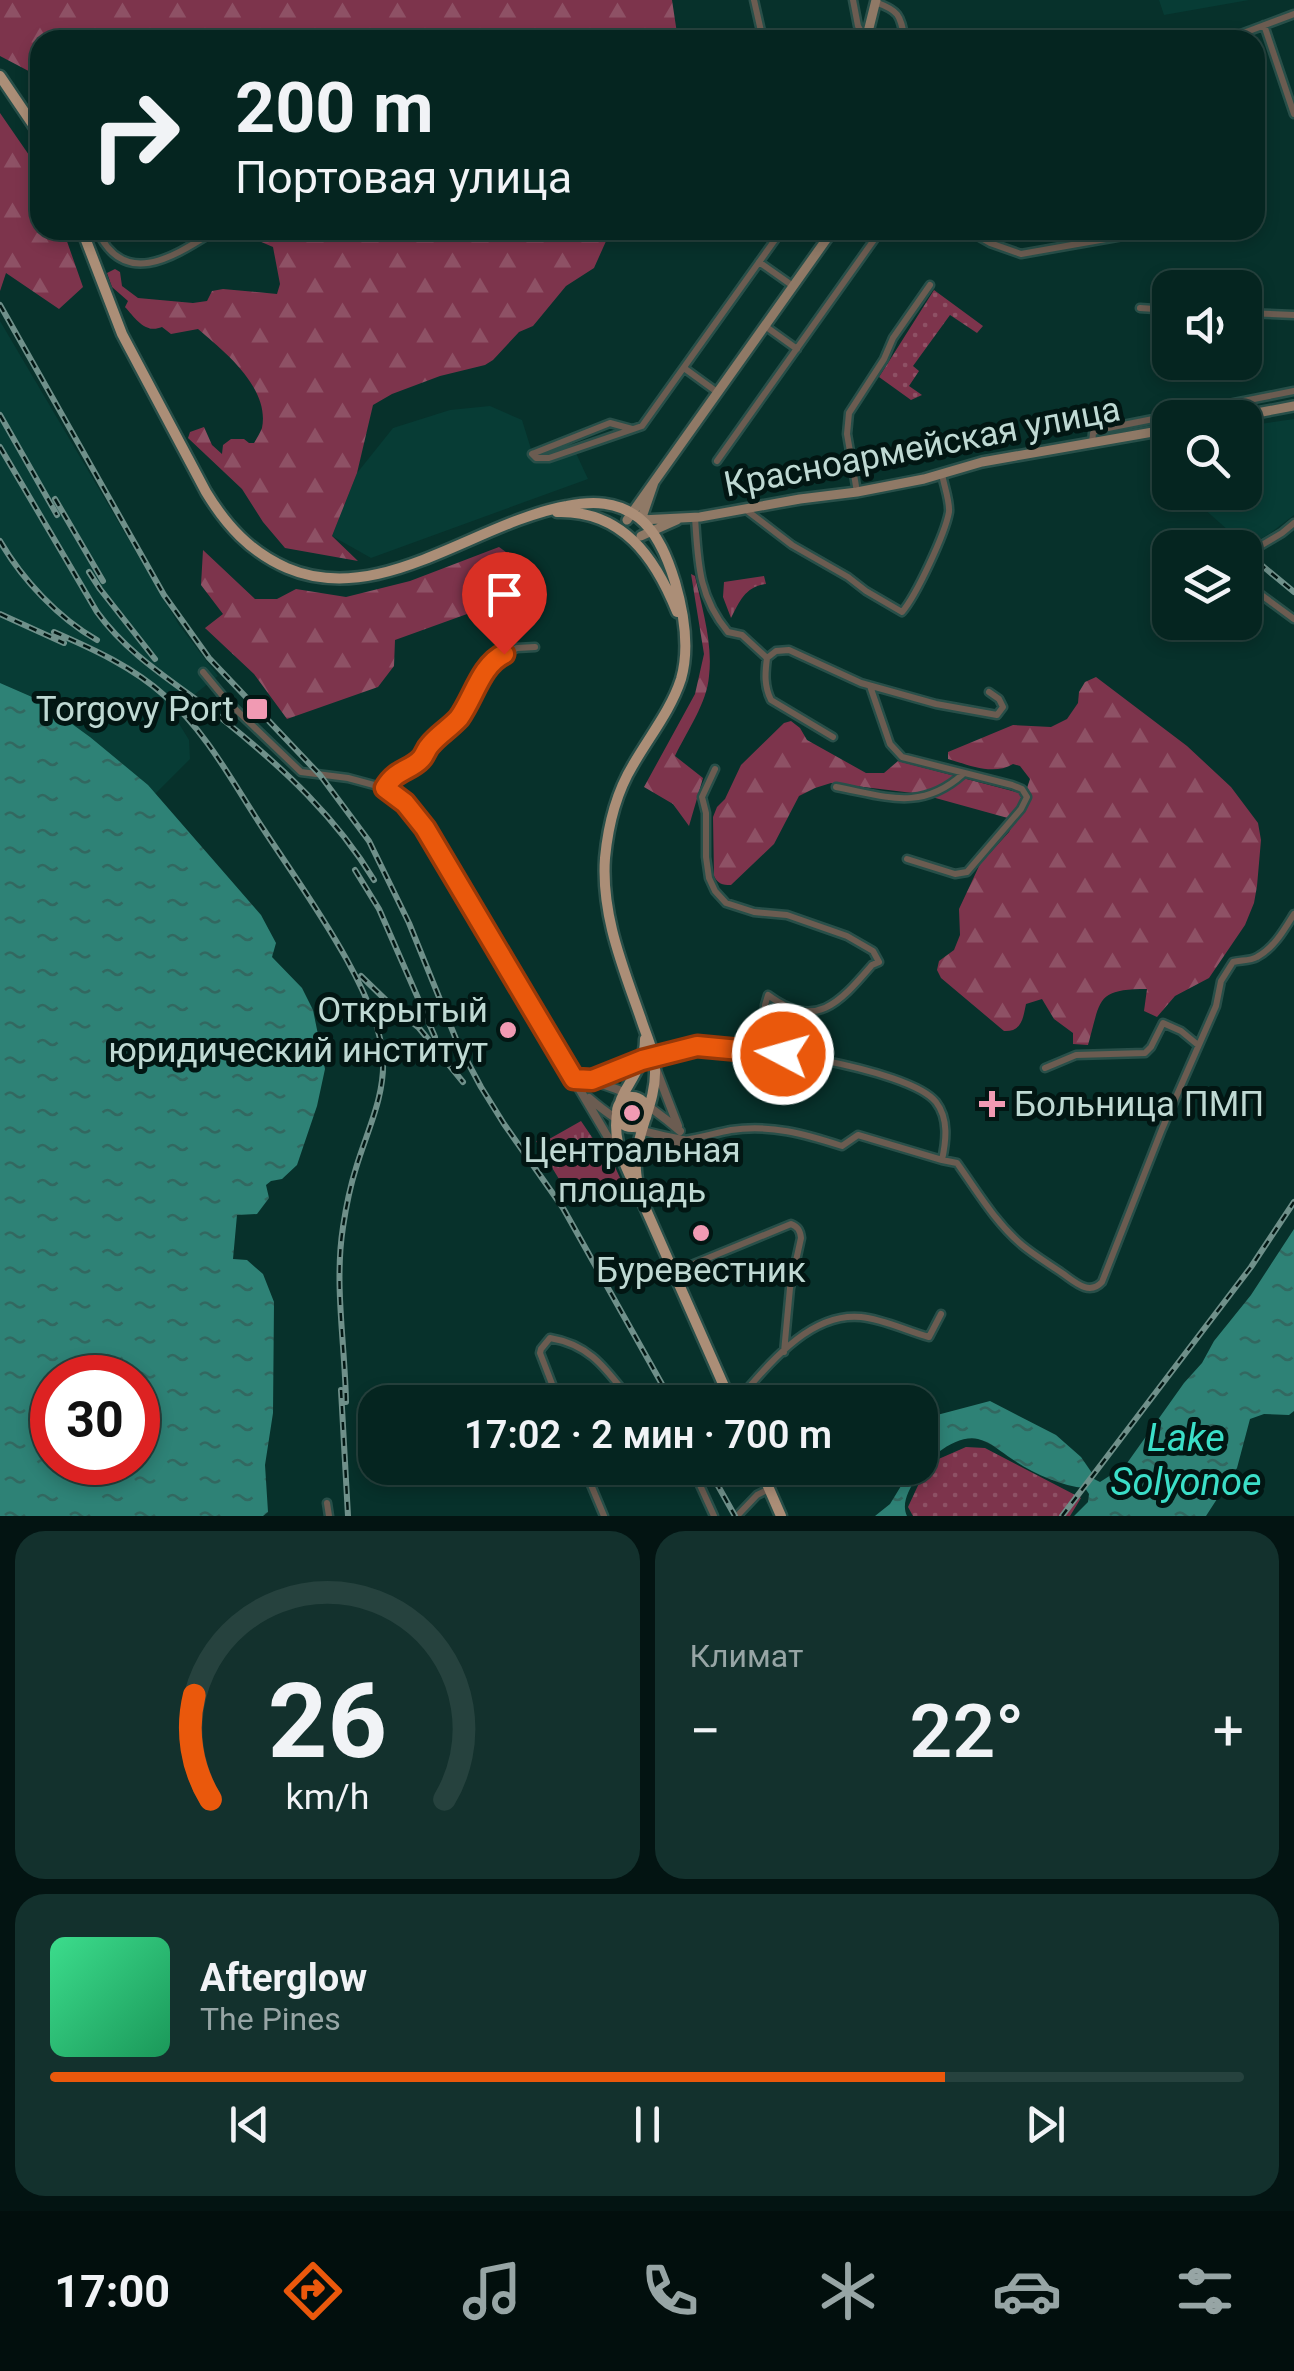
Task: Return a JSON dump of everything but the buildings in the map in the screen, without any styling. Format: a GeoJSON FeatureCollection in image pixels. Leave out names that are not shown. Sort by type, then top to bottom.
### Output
{"type":"FeatureCollection","features":[{"type":"Feature","properties":{"kind":"main road"},"geometry":{"type":"LineString","coordinates":[[869,30],[876,1]]}},
{"type":"Feature","properties":{"kind":"main road"},"geometry":{"type":"LineString","coordinates":[[0,76],[30,120]]}},
{"type":"Feature","properties":{"kind":"main road"},"geometry":{"type":"LineString","coordinates":[[86,240],[122,334],[206,492],[228,526],[267,558],[314,576],[372,576],[529,515],[592,502],[611,504],[633,518],[674,577],[685,642],[681,679],[622,786],[606,852],[610,922],[642,1024],[654,1081],[636,1160],[640,1196]]}},
{"type":"Feature","properties":{"kind":"main road"},"geometry":{"type":"LineString","coordinates":[[685,642],[665,585],[624,528],[827,240]]}},
{"type":"Feature","properties":{"kind":"main road"},"geometry":{"type":"LineString","coordinates":[[1262,412],[1294,406]]}},
{"type":"Feature","properties":{"kind":"main road","name":"Красноармейская улица"},"geometry":{"type":"LineString","coordinates":[[633,518],[690,518],[856,492],[982,462],[1152,432]]}},
{"type":"Feature","properties":{"kind":"main road"},"geometry":{"type":"LineString","coordinates":[[529,515],[582,513],[608,522],[632,538],[646,534]]}},
{"type":"Feature","properties":{"kind":"main road","name":"Красноармейская улица"},"geometry":{"type":"LineString","coordinates":[[646,534],[690,518]]}},
{"type":"Feature","properties":{"kind":"main road"},"geometry":{"type":"LineString","coordinates":[[650,1060],[618,1106],[617,1140],[626,1169],[726,1385]]}},
{"type":"Feature","properties":{"kind":"main road"},"geometry":{"type":"LineString","coordinates":[[629,1098],[638,1099],[646,1109],[646,1118],[640,1125],[626,1126],[617,1116],[618,1106],[629,1098]]}},
{"type":"Feature","properties":{"kind":"main road"},"geometry":{"type":"LineString","coordinates":[[767,1485],[781,1516]]}},
{"type":"Feature","properties":{"kind":"street"},"geometry":{"type":"LineString","coordinates":[[754,0],[761,30]]}},
{"type":"Feature","properties":{"kind":"street"},"geometry":{"type":"LineString","coordinates":[[853,0],[860,30]]}},
{"type":"Feature","properties":{"kind":"street"},"geometry":{"type":"LineString","coordinates":[[876,1],[897,12],[903,30]]}},
{"type":"Feature","properties":{"kind":"street"},"geometry":{"type":"LineString","coordinates":[[1251,30],[1294,14]]}},
{"type":"Feature","properties":{"kind":"street"},"geometry":{"type":"LineString","coordinates":[[1264,25],[1294,114]]}},
{"type":"Feature","properties":{"kind":"street"},"geometry":{"type":"LineString","coordinates":[[102,240],[116,258],[145,264],[159,262],[199,240]]}},
{"type":"Feature","properties":{"kind":"street"},"geometry":{"type":"LineString","coordinates":[[632,429],[610,423],[532,454],[549,458],[642,426],[775,240]]}},
{"type":"Feature","properties":{"kind":"street"},"geometry":{"type":"LineString","coordinates":[[717,461],[874,240]]}},
{"type":"Feature","properties":{"kind":"street"},"geometry":{"type":"LineString","coordinates":[[985,240],[1021,254],[1100,240]]}},
{"type":"Feature","properties":{"kind":"street"},"geometry":{"type":"LineString","coordinates":[[759,262],[793,286]]}},
{"type":"Feature","properties":{"kind":"street"},"geometry":{"type":"LineString","coordinates":[[856,492],[847,434],[849,414],[893,338],[930,285]]}},
{"type":"Feature","properties":{"kind":"street"},"geometry":{"type":"LineString","coordinates":[[1140,308],[1152,309]]}},
{"type":"Feature","properties":{"kind":"street"},"geometry":{"type":"LineString","coordinates":[[1262,314],[1294,315]]}},
{"type":"Feature","properties":{"kind":"street"},"geometry":{"type":"LineString","coordinates":[[764,326],[796,349]]}},
{"type":"Feature","properties":{"kind":"street"},"geometry":{"type":"LineString","coordinates":[[684,368],[717,392]]}},
{"type":"Feature","properties":{"kind":"street"},"geometry":{"type":"LineString","coordinates":[[1092,444],[1093,433],[1098,430],[1294,391]]}},
{"type":"Feature","properties":{"kind":"street"},"geometry":{"type":"LineString","coordinates":[[744,509],[792,545],[902,612],[921,582],[950,509],[942,474]]}},
{"type":"Feature","properties":{"kind":"street"},"geometry":{"type":"LineString","coordinates":[[690,518],[699,572],[712,610],[728,632],[742,635],[768,658]]}},
{"type":"Feature","properties":{"kind":"street"},"geometry":{"type":"LineString","coordinates":[[1262,545],[1294,523]]}},
{"type":"Feature","properties":{"kind":"street"},"geometry":{"type":"LineString","coordinates":[[1262,594],[1294,618]]}},
{"type":"Feature","properties":{"kind":"street"},"geometry":{"type":"LineString","coordinates":[[385,788],[398,772],[421,760],[431,743],[458,719],[496,658],[516,648],[535,647]]}},
{"type":"Feature","properties":{"kind":"street"},"geometry":{"type":"LineString","coordinates":[[832,737],[772,700],[765,672],[768,658],[776,651],[788,650],[870,686],[997,715],[1002,706],[988,692]]}},
{"type":"Feature","properties":{"kind":"street"},"geometry":{"type":"LineString","coordinates":[[203,672],[227,702],[301,772],[385,788],[405,803],[425,828],[626,1169]]}},
{"type":"Feature","properties":{"kind":"street"},"geometry":{"type":"LineString","coordinates":[[870,686],[890,744],[902,758],[1012,784],[1022,789],[1026,798],[1022,810],[967,872],[955,874],[908,859]]}},
{"type":"Feature","properties":{"kind":"street"},"geometry":{"type":"LineString","coordinates":[[716,768],[702,797],[709,878],[715,892],[726,904],[787,915],[838,932],[873,951],[879,962],[824,1010],[790,1009],[768,995],[764,1051]]}},
{"type":"Feature","properties":{"kind":"street"},"geometry":{"type":"LineString","coordinates":[[836,787],[922,798],[947,788],[964,773]]}},
{"type":"Feature","properties":{"kind":"street"},"geometry":{"type":"LineString","coordinates":[[582,1092],[615,1120],[642,1132],[682,1136],[778,1129],[842,1146],[858,1135],[957,1162],[988,1208],[1023,1246],[1089,1290],[1102,1282],[1216,1006],[1226,972],[1233,962],[1254,960],[1279,938],[1294,914]]}},
{"type":"Feature","properties":{"kind":"street"},"geometry":{"type":"LineString","coordinates":[[1045,1068],[1076,1056],[1144,1053],[1163,1023],[1182,1031],[1198,1045]]}},
{"type":"Feature","properties":{"kind":"street"},"geometry":{"type":"LineString","coordinates":[[592,1080],[697,1046],[764,1051],[839,1064],[921,1089],[937,1103],[946,1138],[942,1160]]}},
{"type":"Feature","properties":{"kind":"street"},"geometry":{"type":"LineString","coordinates":[[650,1060],[682,1136]]}},
{"type":"Feature","properties":{"kind":"street"},"geometry":{"type":"LineString","coordinates":[[574,1079],[592,1080],[650,1105],[682,1136]]}},
{"type":"Feature","properties":{"kind":"street"},"geometry":{"type":"LineString","coordinates":[[636,1160],[682,1136]]}},
{"type":"Feature","properties":{"kind":"street"},"geometry":{"type":"LineString","coordinates":[[673,1272],[791,1224],[796,1226],[801,1238],[790,1288],[784,1352]]}},
{"type":"Feature","properties":{"kind":"street"},"geometry":{"type":"LineString","coordinates":[[751,1385],[814,1327],[859,1317],[929,1337],[941,1314]]}},
{"type":"Feature","properties":{"kind":"street"},"geometry":{"type":"LineString","coordinates":[[553,1385],[540,1349],[550,1338],[572,1342],[598,1360],[618,1385]]}},
{"type":"Feature","properties":{"kind":"street"},"geometry":{"type":"LineString","coordinates":[[591,1485],[604,1516]]}},
{"type":"Feature","properties":{"kind":"street"},"geometry":{"type":"LineString","coordinates":[[701,1485],[714,1516]]}},
{"type":"Feature","properties":{"kind":"street"},"geometry":{"type":"LineString","coordinates":[[737,1516],[757,1495],[769,1489]]}},
{"type":"Feature","properties":{"kind":"street"},"geometry":{"type":"LineString","coordinates":[[327,1503],[329,1516]]}},
{"type":"Feature","properties":{"kind":"shaded area"},"geometry":{"type":"Polygon","coordinates":[[[1159,0],[1249,0],[1164,15],[1159,0]]]}},
{"type":"Feature","properties":{"kind":"shaded area"},"geometry":{"type":"Polygon","coordinates":[[[0,321],[179,625],[218,676],[172,712],[189,740],[190,759],[155,794],[90,737],[39,700],[0,683],[0,321]]]}},
{"type":"Feature","properties":{"kind":"shaded area"},"geometry":{"type":"Polygon","coordinates":[[[490,406],[522,420],[531,449],[569,438],[588,479],[371,558],[332,536],[357,473],[393,428],[450,410],[490,406]]]}},
{"type":"Feature","properties":{"kind":"shaded area"},"geometry":{"type":"Polygon","coordinates":[[[1294,419],[1294,515],[1262,538],[1262,530],[1228,530],[1205,510],[1262,510],[1262,424],[1294,419]]]}},
{"type":"Feature","properties":{"kind":"green space"},"geometry":{"type":"Polygon","coordinates":[[[0,0],[672,0],[676,30],[30,30],[30,72],[0,56],[0,0]]]}},
{"type":"Feature","properties":{"kind":"green space"},"geometry":{"type":"Polygon","coordinates":[[[0,113],[30,156],[30,240],[67,240],[83,287],[59,309],[6,273],[0,291],[0,113]]]}},
{"type":"Feature","properties":{"kind":"green space"},"geometry":{"type":"Polygon","coordinates":[[[607,240],[594,268],[566,286],[533,326],[519,332],[493,360],[392,394],[373,405],[357,473],[332,536],[358,561],[285,548],[242,489],[188,438],[190,432],[204,427],[212,445],[222,454],[223,445],[231,439],[254,443],[262,428],[259,399],[243,372],[198,329],[171,334],[162,327],[151,329],[141,324],[125,307],[128,301],[112,287],[107,273],[115,269],[120,272],[122,286],[138,298],[193,303],[207,301],[212,291],[223,289],[277,294],[280,284],[273,247],[259,241],[607,240]]]}},
{"type":"Feature","properties":{"kind":"green space"},"geometry":{"type":"Polygon","coordinates":[[[934,290],[983,326],[977,333],[950,315],[913,366],[919,371],[909,386],[922,395],[911,400],[879,377],[934,290]]]}},
{"type":"Feature","properties":{"kind":"green space"},"geometry":{"type":"Polygon","coordinates":[[[499,547],[524,565],[520,595],[395,640],[394,666],[378,687],[287,719],[254,674],[205,628],[223,614],[201,585],[203,550],[255,599],[277,599],[296,589],[346,597],[410,581],[499,547]]]}},
{"type":"Feature","properties":{"kind":"green space"},"geometry":{"type":"Polygon","coordinates":[[[691,574],[695,576],[704,613],[710,664],[705,696],[675,756],[703,778],[689,826],[673,804],[644,787],[695,694],[704,654],[691,574]]]}},
{"type":"Feature","properties":{"kind":"green space"},"geometry":{"type":"Polygon","coordinates":[[[764,576],[766,584],[748,592],[731,618],[723,597],[724,582],[764,576]]]}},
{"type":"Feature","properties":{"kind":"green space"},"geometry":{"type":"Polygon","coordinates":[[[1096,677],[1187,746],[1231,787],[1258,823],[1261,840],[1257,886],[1245,925],[1209,978],[1175,996],[1157,1017],[1144,1011],[1147,989],[1118,991],[1103,1000],[1088,1045],[1073,1044],[1073,1033],[1054,1019],[1042,999],[1026,1004],[1018,1027],[1004,1031],[941,978],[937,970],[939,961],[954,950],[960,935],[959,909],[980,864],[1015,820],[921,794],[831,783],[799,796],[774,844],[731,885],[721,884],[714,876],[713,817],[717,807],[741,765],[784,723],[791,721],[807,740],[866,773],[884,773],[898,761],[1020,793],[1030,779],[1020,766],[981,768],[948,759],[948,752],[1013,725],[1051,727],[1067,719],[1085,682],[1096,677]]]}},
{"type":"Feature","properties":{"kind":"green space"},"geometry":{"type":"Polygon","coordinates":[[[581,1121],[603,1147],[607,1159],[611,1158],[621,1180],[574,1204],[536,1141],[551,1138],[581,1121]]]}},
{"type":"Feature","properties":{"kind":"green space"},"geometry":{"type":"Polygon","coordinates":[[[966,1447],[985,1448],[1081,1498],[1070,1516],[913,1516],[908,1507],[918,1485],[938,1485],[938,1459],[966,1447]]]}},
{"type":"Feature","properties":{"kind":"water"},"geometry":{"type":"Polygon","coordinates":[[[0,683],[39,700],[148,785],[261,915],[276,943],[272,957],[302,988],[313,1010],[325,1069],[297,1165],[282,1179],[266,1185],[269,1198],[257,1214],[237,1215],[233,1259],[247,1260],[263,1274],[274,1302],[273,1413],[265,1465],[268,1512],[263,1516],[0,1516],[0,683]]]}},
{"type":"Feature","properties":{"kind":"water","name":"Lake Solyonoe"},"geometry":{"type":"Polygon","coordinates":[[[1294,1229],[1294,1411],[1289,1415],[1264,1414],[1250,1419],[1237,1468],[1206,1516],[1074,1516],[1088,1502],[1085,1488],[1047,1478],[987,1442],[960,1440],[938,1453],[938,1415],[990,1401],[1056,1435],[1081,1457],[1092,1478],[1100,1482],[1125,1466],[1251,1295],[1294,1229]]]}},
{"type":"Feature","properties":{"kind":"water","name":"Lake Solyonoe"},"geometry":{"type":"Polygon","coordinates":[[[902,1485],[913,1485],[906,1497],[907,1516],[875,1516],[890,1504],[902,1485]]]}},
{"type":"Feature","properties":{"kind":"railway"},"geometry":{"type":"LineString","coordinates":[[0,305],[164,595],[209,658],[320,775],[369,841],[409,923],[458,1044],[481,1087],[563,1208],[662,1385]]}},
{"type":"Feature","properties":{"kind":"railway"},"geometry":{"type":"LineString","coordinates":[[0,415],[57,515]]}},
{"type":"Feature","properties":{"kind":"railway"},"geometry":{"type":"LineString","coordinates":[[0,447],[110,629],[288,776],[326,814],[374,880]]}},
{"type":"Feature","properties":{"kind":"railway"},"geometry":{"type":"LineString","coordinates":[[55,499],[103,581]]}},
{"type":"Feature","properties":{"kind":"railway"},"geometry":{"type":"LineString","coordinates":[[0,541],[42,596],[68,621],[97,640]]}},
{"type":"Feature","properties":{"kind":"railway"},"geometry":{"type":"LineString","coordinates":[[1262,565],[1294,592]]}},
{"type":"Feature","properties":{"kind":"railway"},"geometry":{"type":"LineString","coordinates":[[89,572],[155,659]]}},
{"type":"Feature","properties":{"kind":"railway"},"geometry":{"type":"LineString","coordinates":[[0,614],[64,643]]}},
{"type":"Feature","properties":{"kind":"railway"},"geometry":{"type":"LineString","coordinates":[[54,632],[140,676],[194,726],[317,910],[368,1003],[378,1032],[383,1072],[344,1220],[340,1292],[346,1402]]}},
{"type":"Feature","properties":{"kind":"railway"},"geometry":{"type":"LineString","coordinates":[[355,870],[379,909],[435,1037]]}},
{"type":"Feature","properties":{"kind":"railway"},"geometry":{"type":"LineString","coordinates":[[361,976],[419,1028],[463,1082]]}},
{"type":"Feature","properties":{"kind":"railway"},"geometry":{"type":"LineString","coordinates":[[1062,1516],[1251,1267],[1294,1202]]}},
{"type":"Feature","properties":{"kind":"railway"},"geometry":{"type":"LineString","coordinates":[[341,1390],[348,1516]]}},
{"type":"Feature","properties":{"kind":"railway"},"geometry":{"type":"LineString","coordinates":[[718,1485],[735,1516]]}},
{"type":"Feature","properties":{"kind":"place","name":"Torgovy Port"},"geometry":{"type":"Point","coordinates":[257,709]}},
{"type":"Feature","properties":{"kind":"place","name":"Открытый юридический институт"},"geometry":{"type":"Point","coordinates":[508,1030]}},
{"type":"Feature","properties":{"kind":"place","name":"Больница ПМП"},"geometry":{"type":"Point","coordinates":[992,1104]}},
{"type":"Feature","properties":{"kind":"place","name":"Центральная площадь"},"geometry":{"type":"Point","coordinates":[632,1113]}},
{"type":"Feature","properties":{"kind":"place","name":"Буревестник"},"geometry":{"type":"Point","coordinates":[701,1233]}},
{"type":"Feature","properties":{"kind":"route"},"geometry":{"type":"LineString","coordinates":[[504,654],[485,670],[458,719],[426,748],[421,760],[398,772],[385,788],[405,803],[425,828],[574,1079],[592,1080],[642,1060],[697,1046],[783,1054]]}}]}
